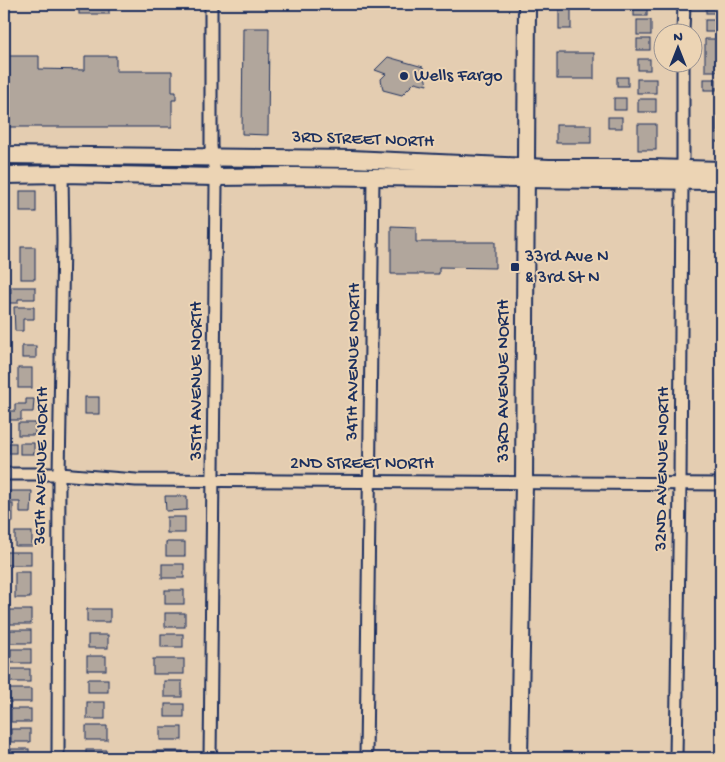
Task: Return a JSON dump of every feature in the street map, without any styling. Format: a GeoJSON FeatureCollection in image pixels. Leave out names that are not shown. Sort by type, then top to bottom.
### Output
{"type":"FeatureCollection","features":[{"type":"Feature","properties":{"kind":"main road","name":"33RD AVENUE NORTH"},"geometry":{"type":"LineString","coordinates":[[519,758],[524,483],[527,4]]}},
{"type":"Feature","properties":{"kind":"main road","name":"3RD STREET NORTH"},"geometry":{"type":"LineString","coordinates":[[4,154],[351,159],[526,173]]}},
{"type":"Feature","properties":{"kind":"main road","name":"3RD STREET NORTH"},"geometry":{"type":"LineString","coordinates":[[682,175],[721,170]]}},
{"type":"Feature","properties":{"kind":"main road","name":"3RD STREET NORTH"},"geometry":{"type":"LineString","coordinates":[[4,175],[373,177],[526,173],[682,175],[721,181]]}},
{"type":"Feature","properties":{"kind":"street","name":"35TH AVENUE NORTH"},"geometry":{"type":"LineString","coordinates":[[210,758],[216,177],[212,156],[211,4]]}},
{"type":"Feature","properties":{"kind":"street"},"geometry":{"type":"LineString","coordinates":[[684,4],[684,22]]}},
{"type":"Feature","properties":{"kind":"street","name":"32ND AVENUE NORTH"},"geometry":{"type":"LineString","coordinates":[[676,758],[683,72]]}},
{"type":"Feature","properties":{"kind":"street","name":"36TH AVENUE NORTH"},"geometry":{"type":"LineString","coordinates":[[58,758],[62,174]]}},
{"type":"Feature","properties":{"kind":"street","name":"34TH AVENUE NORTH"},"geometry":{"type":"LineString","coordinates":[[366,758],[373,177]]}},
{"type":"Feature","properties":{"kind":"street","name":"2ND STREET NORTH"},"geometry":{"type":"LineString","coordinates":[[4,474],[59,474],[136,480],[721,484]]}},
{"type":"Feature","properties":{"kind":"building"},"geometry":{"type":"Polygon","coordinates":[[[79,4],[109,4],[109,14],[79,14],[79,4]]]}},
{"type":"Feature","properties":{"kind":"building"},"geometry":{"type":"Polygon","coordinates":[[[243,4],[315,4],[315,7],[243,7],[243,4]]]}},
{"type":"Feature","properties":{"kind":"building"},"geometry":{"type":"Polygon","coordinates":[[[559,4],[571,4],[571,29],[559,29],[559,4]]]}},
{"type":"Feature","properties":{"kind":"building"},"geometry":{"type":"Polygon","coordinates":[[[706,4],[719,4],[719,13],[706,13],[706,4]]]}},
{"type":"Feature","properties":{"kind":"building"},"geometry":{"type":"Polygon","coordinates":[[[634,5],[647,5],[647,16],[634,16],[634,5]]]}},
{"type":"Feature","properties":{"kind":"building"},"geometry":{"type":"Polygon","coordinates":[[[637,20],[651,20],[651,35],[637,35],[637,20]]]}},
{"type":"Feature","properties":{"kind":"building"},"geometry":{"type":"Polygon","coordinates":[[[705,20],[720,20],[720,32],[705,32],[705,20]]]}},
{"type":"Feature","properties":{"kind":"building"},"geometry":{"type":"Polygon","coordinates":[[[243,28],[269,28],[268,135],[242,134],[243,28]]]}},
{"type":"Feature","properties":{"kind":"building"},"geometry":{"type":"Polygon","coordinates":[[[637,39],[650,39],[650,50],[637,50],[637,39]]]}},
{"type":"Feature","properties":{"kind":"building"},"geometry":{"type":"Polygon","coordinates":[[[705,39],[721,39],[719,71],[705,71],[705,39]]]}},
{"type":"Feature","properties":{"kind":"building"},"geometry":{"type":"Polygon","coordinates":[[[557,53],[594,53],[594,79],[557,79],[557,53]]]}},
{"type":"Feature","properties":{"kind":"building"},"geometry":{"type":"Polygon","coordinates":[[[4,56],[39,56],[39,69],[85,70],[85,56],[116,56],[116,71],[172,71],[172,92],[176,92],[176,100],[172,100],[172,127],[4,127],[4,56]]]}},
{"type":"Feature","properties":{"kind":"building","name":"Wells Fargo"},"geometry":{"type":"Polygon","coordinates":[[[388,57],[423,67],[427,85],[415,82],[402,95],[383,90],[381,79],[386,74],[375,70],[388,57]]]}},
{"type":"Feature","properties":{"kind":"building"},"geometry":{"type":"Polygon","coordinates":[[[638,59],[650,59],[650,70],[638,70],[638,59]]]}},
{"type":"Feature","properties":{"kind":"building"},"geometry":{"type":"Polygon","coordinates":[[[617,77],[628,77],[628,86],[617,86],[617,77]]]}},
{"type":"Feature","properties":{"kind":"building"},"geometry":{"type":"Polygon","coordinates":[[[637,79],[656,79],[656,93],[637,93],[637,79]]]}},
{"type":"Feature","properties":{"kind":"building"},"geometry":{"type":"Polygon","coordinates":[[[704,79],[716,79],[716,90],[704,90],[704,79]]]}},
{"type":"Feature","properties":{"kind":"building"},"geometry":{"type":"Polygon","coordinates":[[[614,98],[626,98],[626,110],[614,110],[614,98]]]}},
{"type":"Feature","properties":{"kind":"building"},"geometry":{"type":"Polygon","coordinates":[[[638,99],[656,99],[656,112],[638,112],[638,99]]]}},
{"type":"Feature","properties":{"kind":"building"},"geometry":{"type":"Polygon","coordinates":[[[608,117],[622,117],[622,128],[608,128],[608,117]]]}},
{"type":"Feature","properties":{"kind":"building"},"geometry":{"type":"Polygon","coordinates":[[[716,117],[721,117],[721,142],[716,142],[716,117]]]}},
{"type":"Feature","properties":{"kind":"building"},"geometry":{"type":"Polygon","coordinates":[[[638,124],[656,124],[656,150],[638,150],[638,124]]]}},
{"type":"Feature","properties":{"kind":"building"},"geometry":{"type":"Polygon","coordinates":[[[556,125],[591,125],[591,143],[556,143],[556,125]]]}},
{"type":"Feature","properties":{"kind":"building"},"geometry":{"type":"Polygon","coordinates":[[[20,191],[36,191],[36,212],[20,212],[20,191]]]}},
{"type":"Feature","properties":{"kind":"building"},"geometry":{"type":"Polygon","coordinates":[[[391,226],[416,227],[416,242],[495,242],[495,268],[439,267],[439,274],[391,274],[391,226]]]}},
{"type":"Feature","properties":{"kind":"building"},"geometry":{"type":"Polygon","coordinates":[[[21,247],[35,247],[35,279],[21,279],[21,247]]]}},
{"type":"Feature","properties":{"kind":"building"},"geometry":{"type":"Polygon","coordinates":[[[11,287],[35,287],[35,299],[18,299],[18,303],[5,303],[5,293],[11,293],[11,287]]]}},
{"type":"Feature","properties":{"kind":"building"},"geometry":{"type":"Polygon","coordinates":[[[14,307],[34,307],[34,319],[23,319],[23,331],[15,331],[14,307]]]}},
{"type":"Feature","properties":{"kind":"building"},"geometry":{"type":"Polygon","coordinates":[[[22,346],[36,346],[36,358],[22,358],[22,346]]]}},
{"type":"Feature","properties":{"kind":"building"},"geometry":{"type":"Polygon","coordinates":[[[18,368],[32,368],[32,388],[18,388],[18,368]]]}},
{"type":"Feature","properties":{"kind":"building"},"geometry":{"type":"Polygon","coordinates":[[[85,397],[99,397],[99,414],[85,414],[85,397]]]}},
{"type":"Feature","properties":{"kind":"building"},"geometry":{"type":"Polygon","coordinates":[[[26,399],[34,399],[33,412],[21,412],[21,420],[9,420],[9,411],[15,411],[15,404],[26,404],[26,399]]]}},
{"type":"Feature","properties":{"kind":"building"},"geometry":{"type":"Polygon","coordinates":[[[18,423],[35,423],[35,435],[18,435],[18,423]]]}},
{"type":"Feature","properties":{"kind":"building"},"geometry":{"type":"Polygon","coordinates":[[[9,443],[16,443],[16,453],[9,453],[9,443]]]}},
{"type":"Feature","properties":{"kind":"building"},"geometry":{"type":"Polygon","coordinates":[[[20,443],[34,443],[34,454],[20,454],[20,443]]]}},
{"type":"Feature","properties":{"kind":"building"},"geometry":{"type":"Polygon","coordinates":[[[9,491],[32,491],[31,513],[20,513],[20,502],[9,502],[9,491]]]}},
{"type":"Feature","properties":{"kind":"building"},"geometry":{"type":"Polygon","coordinates":[[[165,496],[187,496],[187,510],[166,511],[165,496]]]}},
{"type":"Feature","properties":{"kind":"building"},"geometry":{"type":"Polygon","coordinates":[[[4,504],[13,504],[13,522],[4,522],[4,504]]]}},
{"type":"Feature","properties":{"kind":"building"},"geometry":{"type":"Polygon","coordinates":[[[167,517],[185,517],[185,533],[167,533],[167,517]]]}},
{"type":"Feature","properties":{"kind":"building"},"geometry":{"type":"Polygon","coordinates":[[[15,532],[32,532],[32,546],[15,546],[15,532]]]}},
{"type":"Feature","properties":{"kind":"building"},"geometry":{"type":"Polygon","coordinates":[[[166,542],[185,542],[185,556],[166,556],[166,542]]]}},
{"type":"Feature","properties":{"kind":"building"},"geometry":{"type":"Polygon","coordinates":[[[6,552],[31,552],[31,565],[6,565],[6,552]]]}},
{"type":"Feature","properties":{"kind":"building"},"geometry":{"type":"Polygon","coordinates":[[[162,564],[184,564],[184,578],[162,578],[162,564]]]}},
{"type":"Feature","properties":{"kind":"building"},"geometry":{"type":"Polygon","coordinates":[[[15,572],[30,572],[30,598],[15,598],[15,572]]]}},
{"type":"Feature","properties":{"kind":"building"},"geometry":{"type":"Polygon","coordinates":[[[165,590],[184,590],[184,604],[165,604],[165,590]]]}},
{"type":"Feature","properties":{"kind":"building"},"geometry":{"type":"Polygon","coordinates":[[[87,609],[110,609],[110,622],[87,622],[87,609]]]}},
{"type":"Feature","properties":{"kind":"building"},"geometry":{"type":"Polygon","coordinates":[[[10,610],[31,610],[31,624],[10,624],[10,610]]]}},
{"type":"Feature","properties":{"kind":"building"},"geometry":{"type":"Polygon","coordinates":[[[165,613],[185,613],[185,627],[165,627],[165,613]]]}},
{"type":"Feature","properties":{"kind":"building"},"geometry":{"type":"Polygon","coordinates":[[[10,630],[31,630],[31,643],[10,643],[10,630]]]}},
{"type":"Feature","properties":{"kind":"building"},"geometry":{"type":"Polygon","coordinates":[[[161,634],[183,634],[183,647],[161,647],[161,634]]]}},
{"type":"Feature","properties":{"kind":"building"},"geometry":{"type":"Polygon","coordinates":[[[88,635],[108,635],[108,648],[88,648],[88,635]]]}},
{"type":"Feature","properties":{"kind":"building"},"geometry":{"type":"Polygon","coordinates":[[[11,649],[31,649],[31,663],[11,663],[11,649]]]}},
{"type":"Feature","properties":{"kind":"building"},"geometry":{"type":"Polygon","coordinates":[[[87,656],[106,656],[106,670],[87,670],[87,656]]]}},
{"type":"Feature","properties":{"kind":"building"},"geometry":{"type":"Polygon","coordinates":[[[153,659],[184,659],[184,674],[153,674],[153,659]]]}},
{"type":"Feature","properties":{"kind":"building"},"geometry":{"type":"Polygon","coordinates":[[[10,669],[30,669],[30,682],[10,682],[10,669]]]}},
{"type":"Feature","properties":{"kind":"building"},"geometry":{"type":"Polygon","coordinates":[[[88,679],[108,679],[108,692],[88,692],[88,679]]]}},
{"type":"Feature","properties":{"kind":"building"},"geometry":{"type":"Polygon","coordinates":[[[164,681],[182,681],[182,697],[164,697],[164,681]]]}},
{"type":"Feature","properties":{"kind":"building"},"geometry":{"type":"Polygon","coordinates":[[[6,689],[31,689],[31,702],[6,702],[6,689]]]}},
{"type":"Feature","properties":{"kind":"building"},"geometry":{"type":"Polygon","coordinates":[[[87,702],[105,702],[105,719],[87,719],[87,702]]]}},
{"type":"Feature","properties":{"kind":"building"},"geometry":{"type":"Polygon","coordinates":[[[165,704],[184,704],[184,717],[165,717],[165,704]]]}},
{"type":"Feature","properties":{"kind":"building"},"geometry":{"type":"Polygon","coordinates":[[[11,709],[31,709],[31,722],[11,722],[11,709]]]}},
{"type":"Feature","properties":{"kind":"building"},"geometry":{"type":"Polygon","coordinates":[[[86,726],[107,726],[107,740],[86,740],[86,726]]]}},
{"type":"Feature","properties":{"kind":"building"},"geometry":{"type":"Polygon","coordinates":[[[160,727],[182,727],[182,740],[160,740],[160,727]]]}},
{"type":"Feature","properties":{"kind":"building"},"geometry":{"type":"Polygon","coordinates":[[[11,729],[30,729],[30,742],[11,742],[11,729]]]}},
{"type":"Feature","properties":{"kind":"building"},"geometry":{"type":"Polygon","coordinates":[[[11,749],[29,749],[29,758],[11,758],[11,749]]]}},
{"type":"Feature","properties":{"kind":"building"},"geometry":{"type":"Polygon","coordinates":[[[86,750],[106,750],[106,758],[86,758],[86,750]]]}},
{"type":"Feature","properties":{"kind":"building"},"geometry":{"type":"Polygon","coordinates":[[[153,751],[183,751],[183,758],[153,758],[153,751]]]}},
{"type":"Feature","properties":{"kind":"place","name":"Wells Fargo"},"geometry":{"type":"Point","coordinates":[404,76]}},
{"type":"Feature","properties":{"kind":"place","name":"33rd Ave N & 3rd St N"},"geometry":{"type":"Point","coordinates":[515,267]}}]}
